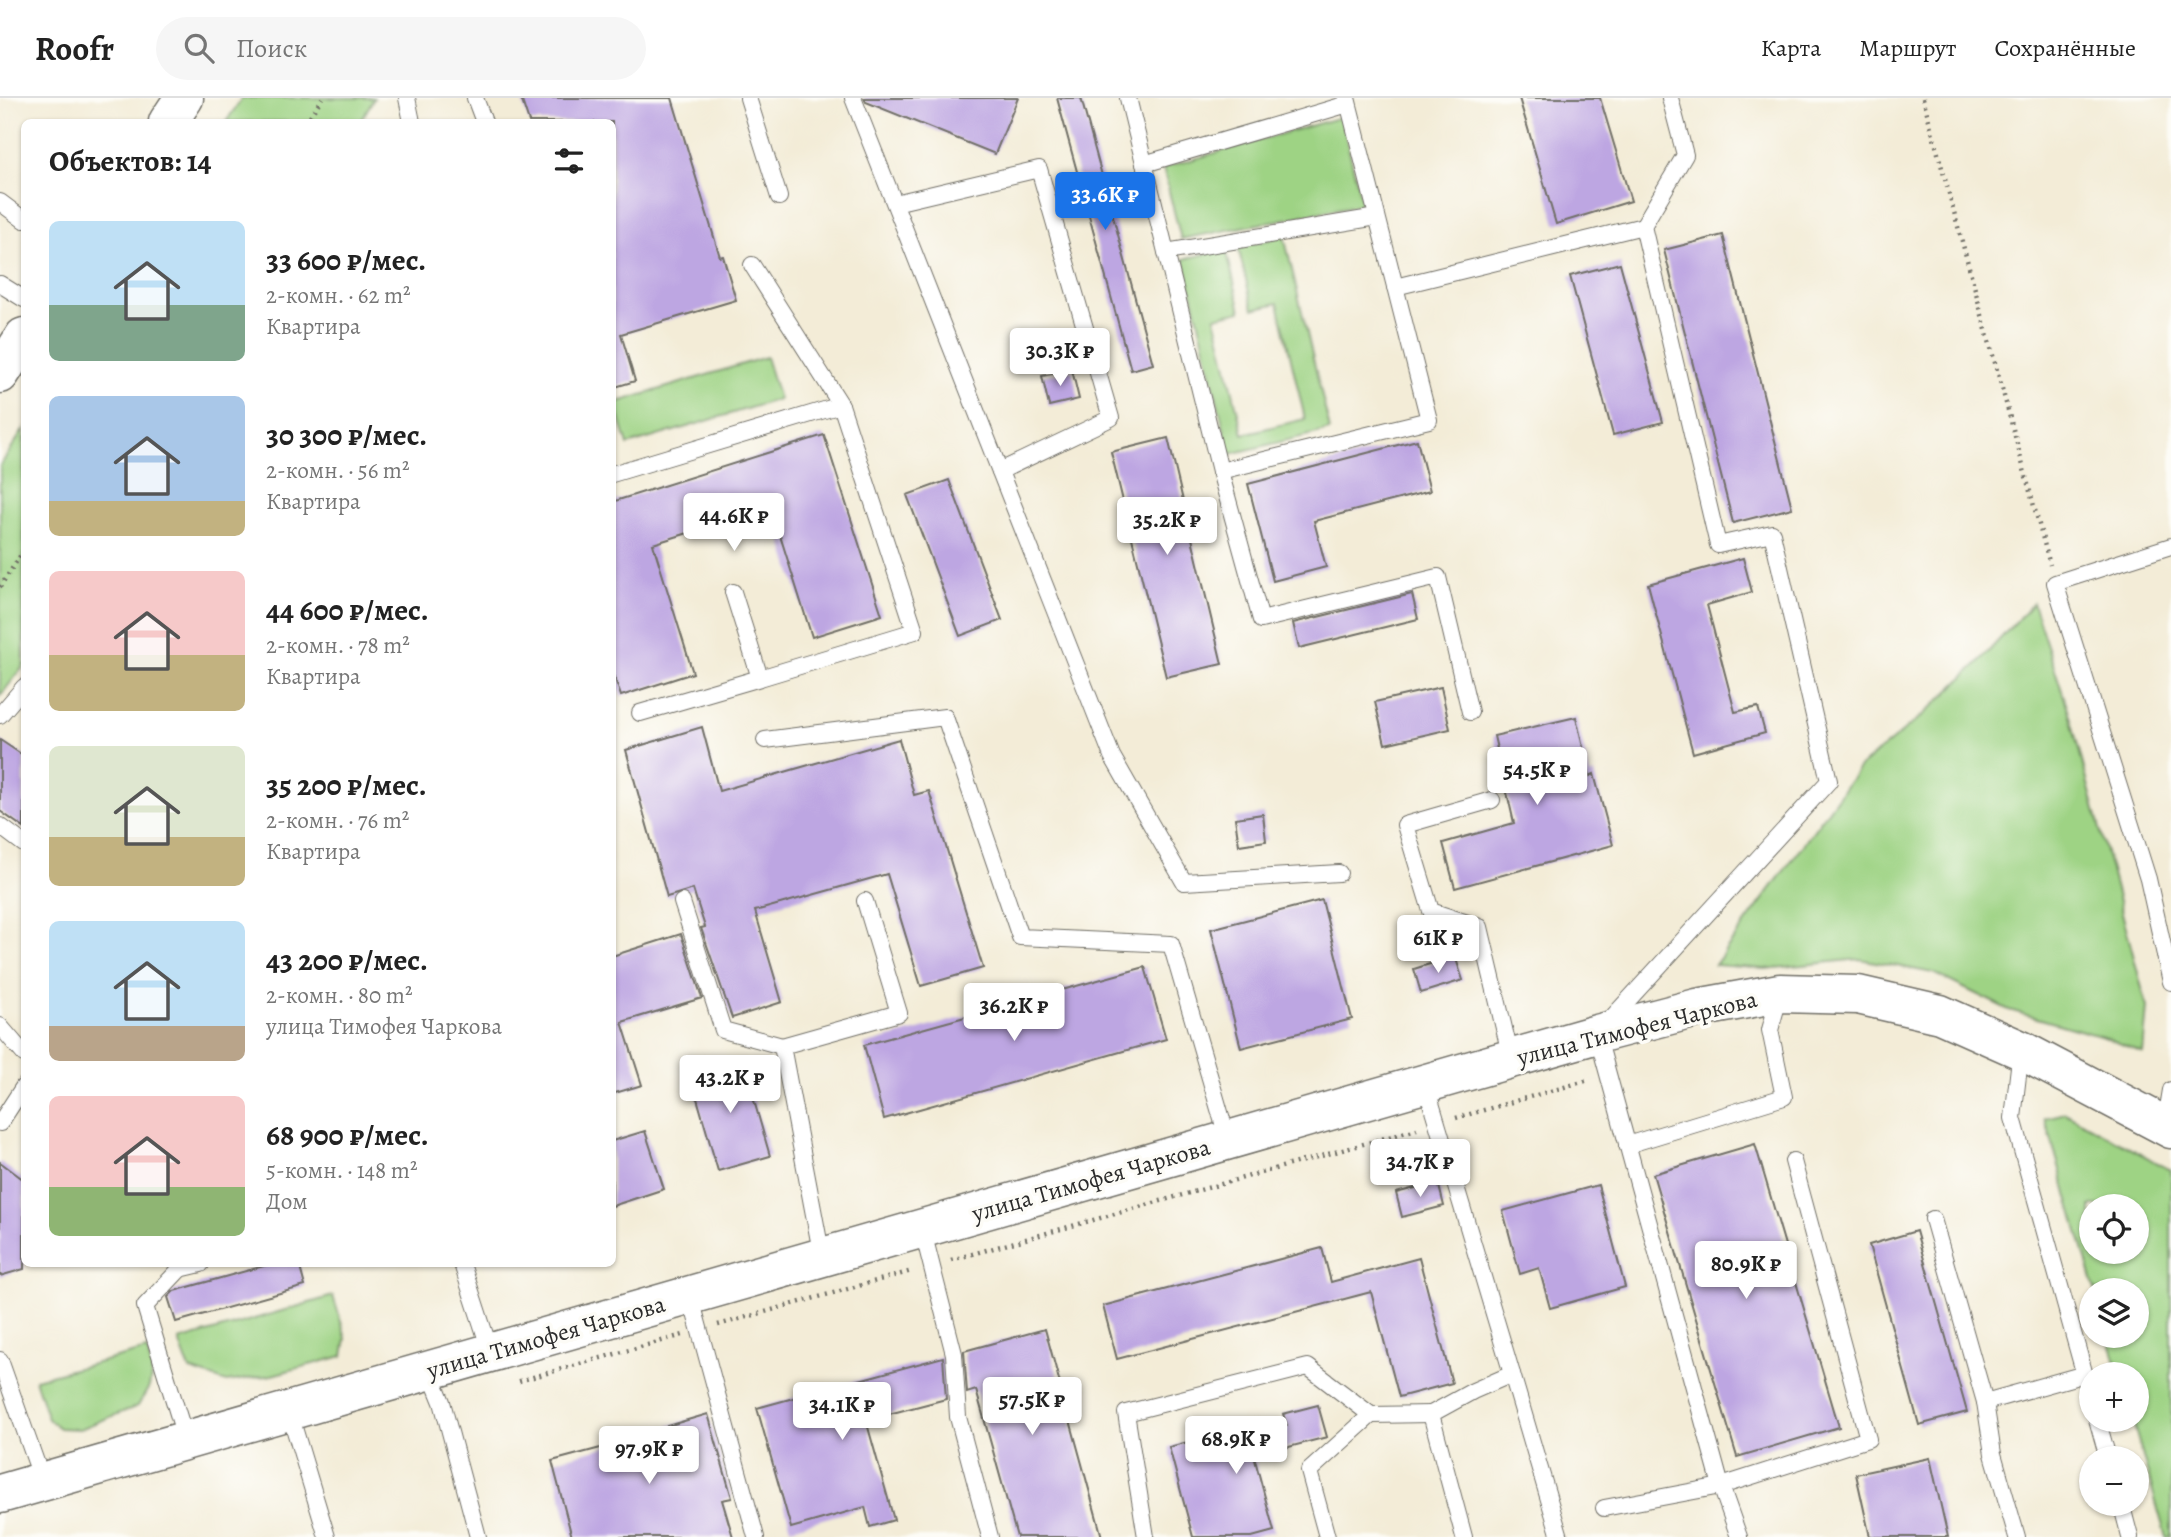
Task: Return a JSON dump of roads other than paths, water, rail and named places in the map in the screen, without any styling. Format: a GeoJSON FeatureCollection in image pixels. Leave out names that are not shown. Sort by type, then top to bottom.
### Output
{"type":"FeatureCollection","features":[{"type":"Feature","properties":{"kind":"main road"},"geometry":{"type":"LineString","coordinates":[[170,119],[184,98]]}},
{"type":"Feature","properties":{"kind":"main road"},"geometry":{"type":"LineString","coordinates":[[0,374],[21,342]]}},
{"type":"Feature","properties":{"kind":"main road","name":"улица Тимофея Чаркова"},"geometry":{"type":"LineString","coordinates":[[0,1494],[429,1370],[499,1368],[695,1313],[822,1257],[1597,1034],[1697,1008],[1780,993],[1858,995],[1940,1014],[2169,1115]]}},
{"type":"Feature","properties":{"kind":"lane"},"geometry":{"type":"LineString","coordinates":[[407,98],[411,119]]}},
{"type":"Feature","properties":{"kind":"lane"},"geometry":{"type":"LineString","coordinates":[[475,98],[483,119]]}},
{"type":"Feature","properties":{"kind":"lane"},"geometry":{"type":"LineString","coordinates":[[748,98],[779,197]]}},
{"type":"Feature","properties":{"kind":"lane"},"geometry":{"type":"LineString","coordinates":[[853,98],[1112,755],[1184,881],[1339,873]]}},
{"type":"Feature","properties":{"kind":"lane"},"geometry":{"type":"LineString","coordinates":[[1128,98],[1220,471],[1261,620],[1438,577],[1470,712]]}},
{"type":"Feature","properties":{"kind":"lane"},"geometry":{"type":"LineString","coordinates":[[1670,98],[1685,155],[1643,226],[1718,545],[1772,533],[1829,781],[1597,1034],[1721,1486],[1739,1537]]}},
{"type":"Feature","properties":{"kind":"lane"},"geometry":{"type":"LineString","coordinates":[[1144,164],[1348,101],[1429,421],[1220,471]]}},
{"type":"Feature","properties":{"kind":"lane"},"geometry":{"type":"LineString","coordinates":[[895,203],[1039,169],[1111,418],[1000,471]]}},
{"type":"Feature","properties":{"kind":"lane"},"geometry":{"type":"LineString","coordinates":[[0,202],[21,218]]}},
{"type":"Feature","properties":{"kind":"lane"},"geometry":{"type":"LineString","coordinates":[[1166,252],[1377,218]]}},
{"type":"Feature","properties":{"kind":"lane"},"geometry":{"type":"LineString","coordinates":[[1395,286],[1643,226]]}},
{"type":"Feature","properties":{"kind":"lane"},"geometry":{"type":"LineString","coordinates":[[640,713],[915,631],[841,405],[752,265]]}},
{"type":"Feature","properties":{"kind":"lane"},"geometry":{"type":"LineString","coordinates":[[0,284],[21,297]]}},
{"type":"Feature","properties":{"kind":"lane"},"geometry":{"type":"LineString","coordinates":[[616,473],[841,405]]}},
{"type":"Feature","properties":{"kind":"lane"},"geometry":{"type":"LineString","coordinates":[[2171,546],[2055,583],[2148,879],[2171,982]]}},
{"type":"Feature","properties":{"kind":"lane"},"geometry":{"type":"LineString","coordinates":[[733,592],[761,678]]}},
{"type":"Feature","properties":{"kind":"lane"},"geometry":{"type":"LineString","coordinates":[[0,715],[21,690]]}},
{"type":"Feature","properties":{"kind":"lane"},"geometry":{"type":"LineString","coordinates":[[765,740],[945,718],[1020,937],[1171,944],[1228,1140]]}},
{"type":"Feature","properties":{"kind":"lane"},"geometry":{"type":"LineString","coordinates":[[1492,800],[1405,825],[1431,911],[1480,927],[1511,1058]]}},
{"type":"Feature","properties":{"kind":"lane"},"geometry":{"type":"LineString","coordinates":[[0,826],[21,842]]}},
{"type":"Feature","properties":{"kind":"lane"},"geometry":{"type":"LineString","coordinates":[[682,902],[723,1030],[782,1046],[899,1013],[865,901]]}},
{"type":"Feature","properties":{"kind":"lane"},"geometry":{"type":"LineString","coordinates":[[1627,1145],[1784,1097],[1770,1030],[1780,993]]}},
{"type":"Feature","properties":{"kind":"lane"},"geometry":{"type":"LineString","coordinates":[[0,1027],[21,1051]]}},
{"type":"Feature","properties":{"kind":"lane"},"geometry":{"type":"LineString","coordinates":[[782,1046],[822,1257]]}},
{"type":"Feature","properties":{"kind":"lane"},"geometry":{"type":"LineString","coordinates":[[2021,1050],[2013,1118],[2082,1362]]}},
{"type":"Feature","properties":{"kind":"lane"},"geometry":{"type":"LineString","coordinates":[[1425,1083],[1560,1537]]}},
{"type":"Feature","properties":{"kind":"lane"},"geometry":{"type":"LineString","coordinates":[[0,1123],[21,1091]]}},
{"type":"Feature","properties":{"kind":"lane"},"geometry":{"type":"LineString","coordinates":[[1604,1508],[1721,1486],[1868,1439],[1793,1161]]}},
{"type":"Feature","properties":{"kind":"lane"},"geometry":{"type":"LineString","coordinates":[[1933,1219],[1985,1402],[1993,1454],[2017,1537]]}},
{"type":"Feature","properties":{"kind":"lane"},"geometry":{"type":"LineString","coordinates":[[922,1228],[954,1354],[958,1418],[990,1537]]}},
{"type":"Feature","properties":{"kind":"lane"},"geometry":{"type":"LineString","coordinates":[[186,1440],[145,1306],[180,1269],[188,1267]]}},
{"type":"Feature","properties":{"kind":"lane"},"geometry":{"type":"LineString","coordinates":[[463,1267],[499,1368]]}},
{"type":"Feature","properties":{"kind":"lane"},"geometry":{"type":"LineString","coordinates":[[695,1313],[756,1537]]}},
{"type":"Feature","properties":{"kind":"lane"},"geometry":{"type":"LineString","coordinates":[[0,1360],[43,1482]]}},
{"type":"Feature","properties":{"kind":"lane"},"geometry":{"type":"LineString","coordinates":[[1146,1537],[1126,1413],[1308,1367],[1371,1415],[1431,1414],[1512,1374]]}},
{"type":"Feature","properties":{"kind":"lane"},"geometry":{"type":"LineString","coordinates":[[429,1370],[442,1402],[478,1537]]}},
{"type":"Feature","properties":{"kind":"lane"},"geometry":{"type":"LineString","coordinates":[[1985,1402],[2079,1376]]}},
{"type":"Feature","properties":{"kind":"lane"},"geometry":{"type":"LineString","coordinates":[[289,1411],[327,1537]]}},
{"type":"Feature","properties":{"kind":"lane"},"geometry":{"type":"LineString","coordinates":[[1431,1414],[1464,1537]]}},
{"type":"Feature","properties":{"kind":"lane"},"geometry":{"type":"LineString","coordinates":[[1327,1537],[1309,1471],[1371,1415]]}},
{"type":"Feature","properties":{"kind":"lane"},"geometry":{"type":"LineString","coordinates":[[2124,1516],[2130,1537]]}}]}
